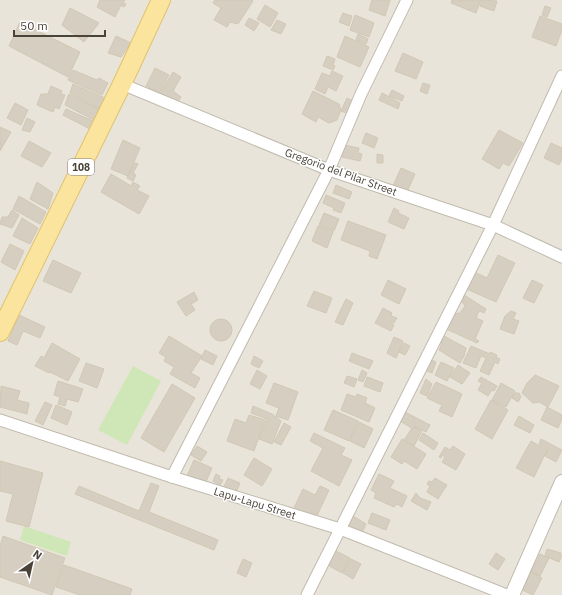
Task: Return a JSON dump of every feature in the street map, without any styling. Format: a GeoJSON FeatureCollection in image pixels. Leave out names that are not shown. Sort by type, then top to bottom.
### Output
{"type":"FeatureCollection","features":[{"type":"Feature","properties":{"kind":"main road","name":"108"},"geometry":{"type":"LineString","coordinates":[[0,332],[122,84],[161,0]]}},
{"type":"Feature","properties":{"kind":"street"},"geometry":{"type":"LineString","coordinates":[[172,477],[329,170],[361,94],[407,0]]}},
{"type":"Feature","properties":{"kind":"street"},"geometry":{"type":"LineString","coordinates":[[307,595],[493,225],[562,76]]}},
{"type":"Feature","properties":{"kind":"street","name":"Gregorio del Pilar Street"},"geometry":{"type":"LineString","coordinates":[[122,84],[329,170],[493,225],[562,257]]}},
{"type":"Feature","properties":{"kind":"street","name":"Lapu-Lapu Street"},"geometry":{"type":"LineString","coordinates":[[0,420],[172,477],[340,529],[507,595]]}},
{"type":"Feature","properties":{"kind":"street"},"geometry":{"type":"LineString","coordinates":[[512,595],[562,482]]}},
{"type":"Feature","properties":{"kind":"shaded area"},"geometry":{"type":"Polygon","coordinates":[[[0,0],[562,0],[562,595],[0,595],[0,0]]]}},
{"type":"Feature","properties":{"kind":"green space"},"geometry":{"type":"Polygon","coordinates":[[[133,366],[161,381],[127,445],[98,430],[133,366]]]}},
{"type":"Feature","properties":{"kind":"green space"},"geometry":{"type":"Polygon","coordinates":[[[24,526],[71,542],[67,556],[20,540],[24,526]]]}},
{"type":"Feature","properties":{"kind":"building"},"geometry":{"type":"Polygon","coordinates":[[[100,0],[125,0],[123,3],[126,4],[124,7],[121,5],[115,17],[97,7],[100,0]]]}},
{"type":"Feature","properties":{"kind":"building"},"geometry":{"type":"Polygon","coordinates":[[[215,0],[253,1],[238,24],[230,22],[227,27],[214,20],[221,8],[213,3],[215,0]]]}},
{"type":"Feature","properties":{"kind":"building"},"geometry":{"type":"Polygon","coordinates":[[[372,0],[390,0],[385,16],[369,10],[372,0]]]}},
{"type":"Feature","properties":{"kind":"building"},"geometry":{"type":"Polygon","coordinates":[[[452,0],[481,0],[476,13],[451,3],[452,0]]]}},
{"type":"Feature","properties":{"kind":"building"},"geometry":{"type":"Polygon","coordinates":[[[482,0],[497,1],[494,11],[480,6],[482,0]]]}},
{"type":"Feature","properties":{"kind":"building"},"geometry":{"type":"Polygon","coordinates":[[[265,5],[278,13],[270,27],[257,19],[265,5]]]}},
{"type":"Feature","properties":{"kind":"building"},"geometry":{"type":"Polygon","coordinates":[[[545,6],[551,8],[547,17],[542,15],[545,6]]]}},
{"type":"Feature","properties":{"kind":"building"},"geometry":{"type":"Polygon","coordinates":[[[70,8],[99,23],[84,42],[62,25],[70,8]]]}},
{"type":"Feature","properties":{"kind":"building"},"geometry":{"type":"Polygon","coordinates":[[[343,13],[352,16],[349,26],[339,22],[343,13]]]}},
{"type":"Feature","properties":{"kind":"building"},"geometry":{"type":"Polygon","coordinates":[[[355,15],[374,23],[369,37],[350,30],[355,15]]]}},
{"type":"Feature","properties":{"kind":"building"},"geometry":{"type":"Polygon","coordinates":[[[540,16],[562,24],[562,30],[556,46],[532,37],[540,16]]]}},
{"type":"Feature","properties":{"kind":"building"},"geometry":{"type":"Polygon","coordinates":[[[249,18],[259,23],[254,31],[245,25],[249,18]]]}},
{"type":"Feature","properties":{"kind":"building"},"geometry":{"type":"Polygon","coordinates":[[[277,20],[286,24],[281,34],[271,30],[277,20]]]}},
{"type":"Feature","properties":{"kind":"building"},"geometry":{"type":"Polygon","coordinates":[[[20,22],[80,52],[68,77],[9,46],[20,22]]]}},
{"type":"Feature","properties":{"kind":"building"},"geometry":{"type":"Polygon","coordinates":[[[358,34],[368,39],[366,44],[356,40],[358,34]]]}},
{"type":"Feature","properties":{"kind":"building"},"geometry":{"type":"Polygon","coordinates":[[[116,36],[131,43],[121,57],[108,53],[116,36]]]}},
{"type":"Feature","properties":{"kind":"building"},"geometry":{"type":"Polygon","coordinates":[[[345,36],[369,47],[360,67],[337,57],[345,36]]]}},
{"type":"Feature","properties":{"kind":"building"},"geometry":{"type":"Polygon","coordinates":[[[403,53],[423,62],[416,79],[395,71],[403,53]]]}},
{"type":"Feature","properties":{"kind":"building"},"geometry":{"type":"Polygon","coordinates":[[[327,56],[335,59],[333,65],[335,66],[333,70],[323,66],[327,56]]]}},
{"type":"Feature","properties":{"kind":"building"},"geometry":{"type":"Polygon","coordinates":[[[155,68],[169,75],[159,93],[146,86],[155,68]]]}},
{"type":"Feature","properties":{"kind":"building"},"geometry":{"type":"Polygon","coordinates":[[[73,70],[97,80],[99,78],[108,83],[102,95],[68,80],[73,70]]]}},
{"type":"Feature","properties":{"kind":"building"},"geometry":{"type":"Polygon","coordinates":[[[332,71],[343,76],[336,91],[328,87],[325,94],[315,89],[322,73],[330,76],[332,71]]]}},
{"type":"Feature","properties":{"kind":"building"},"geometry":{"type":"Polygon","coordinates":[[[173,72],[181,77],[173,91],[181,97],[176,105],[159,95],[173,72]]]}},
{"type":"Feature","properties":{"kind":"building"},"geometry":{"type":"Polygon","coordinates":[[[423,83],[430,85],[427,94],[420,91],[423,83]]]}},
{"type":"Feature","properties":{"kind":"building"},"geometry":{"type":"Polygon","coordinates":[[[73,84],[107,99],[100,109],[70,93],[73,84]]]}},
{"type":"Feature","properties":{"kind":"building"},"geometry":{"type":"Polygon","coordinates":[[[51,86],[62,91],[61,94],[65,95],[59,109],[55,107],[53,112],[37,105],[41,94],[48,94],[51,86]]]}},
{"type":"Feature","properties":{"kind":"building"},"geometry":{"type":"Polygon","coordinates":[[[392,90],[404,96],[402,101],[389,96],[392,90]]]}},
{"type":"Feature","properties":{"kind":"building"},"geometry":{"type":"Polygon","coordinates":[[[313,91],[339,104],[341,110],[337,120],[329,123],[318,117],[316,122],[302,114],[313,91]]]}},
{"type":"Feature","properties":{"kind":"building"},"geometry":{"type":"Polygon","coordinates":[[[382,93],[400,103],[398,109],[379,100],[382,93]]]}},
{"type":"Feature","properties":{"kind":"building"},"geometry":{"type":"Polygon","coordinates":[[[69,94],[100,110],[94,120],[65,105],[69,94]]]}},
{"type":"Feature","properties":{"kind":"building"},"geometry":{"type":"Polygon","coordinates":[[[347,98],[355,102],[349,114],[341,111],[347,98]]]}},
{"type":"Feature","properties":{"kind":"building"},"geometry":{"type":"Polygon","coordinates":[[[15,103],[28,110],[21,125],[7,118],[15,103]]]}},
{"type":"Feature","properties":{"kind":"building"},"geometry":{"type":"Polygon","coordinates":[[[66,109],[93,121],[90,129],[63,115],[66,109]]]}},
{"type":"Feature","properties":{"kind":"building"},"geometry":{"type":"Polygon","coordinates":[[[27,118],[35,122],[30,132],[22,130],[27,118]]]}},
{"type":"Feature","properties":{"kind":"building"},"geometry":{"type":"Polygon","coordinates":[[[0,127],[11,132],[0,151],[0,127]]]}},
{"type":"Feature","properties":{"kind":"building"},"geometry":{"type":"Polygon","coordinates":[[[499,130],[523,143],[509,166],[503,163],[499,169],[482,159],[499,130]]]}},
{"type":"Feature","properties":{"kind":"building"},"geometry":{"type":"Polygon","coordinates":[[[366,133],[378,138],[374,148],[362,143],[366,133]]]}},
{"type":"Feature","properties":{"kind":"building"},"geometry":{"type":"Polygon","coordinates":[[[123,140],[140,148],[128,176],[111,169],[123,140]]]}},
{"type":"Feature","properties":{"kind":"building"},"geometry":{"type":"Polygon","coordinates":[[[29,141],[51,153],[42,167],[21,156],[29,141]]]}},
{"type":"Feature","properties":{"kind":"building"},"geometry":{"type":"Polygon","coordinates":[[[551,143],[562,148],[562,159],[559,165],[544,158],[551,143]]]}},
{"type":"Feature","properties":{"kind":"building"},"geometry":{"type":"Polygon","coordinates":[[[344,145],[359,148],[358,153],[362,154],[360,161],[342,157],[344,145]]]}},
{"type":"Feature","properties":{"kind":"building"},"geometry":{"type":"Polygon","coordinates":[[[377,154],[383,155],[383,163],[377,163],[377,154]]]}},
{"type":"Feature","properties":{"kind":"building"},"geometry":{"type":"Polygon","coordinates":[[[135,163],[138,164],[133,173],[136,175],[133,181],[127,178],[135,163]]]}},
{"type":"Feature","properties":{"kind":"building"},"geometry":{"type":"Polygon","coordinates":[[[401,168],[415,174],[407,192],[393,186],[401,168]]]}},
{"type":"Feature","properties":{"kind":"building"},"geometry":{"type":"Polygon","coordinates":[[[111,174],[131,186],[133,182],[140,186],[137,190],[149,196],[139,214],[101,192],[111,174]]]}},
{"type":"Feature","properties":{"kind":"building"},"geometry":{"type":"Polygon","coordinates":[[[37,182],[53,193],[48,209],[30,199],[37,182]]]}},
{"type":"Feature","properties":{"kind":"building"},"geometry":{"type":"Polygon","coordinates":[[[336,185],[352,192],[349,199],[333,193],[336,185]]]}},
{"type":"Feature","properties":{"kind":"building"},"geometry":{"type":"Polygon","coordinates":[[[326,195],[345,203],[341,213],[333,210],[334,208],[323,203],[326,195]]]}},
{"type":"Feature","properties":{"kind":"building"},"geometry":{"type":"Polygon","coordinates":[[[19,196],[46,212],[40,224],[13,209],[19,196]]]}},
{"type":"Feature","properties":{"kind":"building"},"geometry":{"type":"Polygon","coordinates":[[[394,208],[399,211],[398,213],[409,218],[404,229],[388,222],[394,208]]]}},
{"type":"Feature","properties":{"kind":"building"},"geometry":{"type":"Polygon","coordinates":[[[12,210],[19,215],[12,228],[0,224],[2,217],[8,217],[12,210]]]}},
{"type":"Feature","properties":{"kind":"building"},"geometry":{"type":"Polygon","coordinates":[[[324,213],[339,219],[334,231],[319,225],[324,213]]]}},
{"type":"Feature","properties":{"kind":"building"},"geometry":{"type":"Polygon","coordinates":[[[22,218],[38,228],[30,244],[13,236],[22,218]]]}},
{"type":"Feature","properties":{"kind":"building"},"geometry":{"type":"Polygon","coordinates":[[[348,221],[386,235],[377,259],[369,256],[370,251],[341,240],[348,221]]]}},
{"type":"Feature","properties":{"kind":"building"},"geometry":{"type":"Polygon","coordinates":[[[318,226],[333,232],[327,248],[312,241],[318,226]]]}},
{"type":"Feature","properties":{"kind":"building"},"geometry":{"type":"Polygon","coordinates":[[[10,244],[24,251],[15,270],[1,262],[10,244]]]}},
{"type":"Feature","properties":{"kind":"building"},"geometry":{"type":"Polygon","coordinates":[[[498,255],[515,263],[496,302],[462,287],[470,270],[487,278],[498,255]]]}},
{"type":"Feature","properties":{"kind":"building"},"geometry":{"type":"Polygon","coordinates":[[[53,260],[81,273],[71,293],[43,281],[53,260]]]}},
{"type":"Feature","properties":{"kind":"building"},"geometry":{"type":"Polygon","coordinates":[[[388,280],[406,289],[399,304],[381,295],[388,280]]]}},
{"type":"Feature","properties":{"kind":"building"},"geometry":{"type":"Polygon","coordinates":[[[532,280],[543,285],[534,303],[523,298],[532,280]]]}},
{"type":"Feature","properties":{"kind":"building"},"geometry":{"type":"Polygon","coordinates":[[[314,291],[332,298],[326,313],[307,306],[314,291]]]}},
{"type":"Feature","properties":{"kind":"building"},"geometry":{"type":"Polygon","coordinates":[[[194,292],[198,300],[191,304],[195,310],[186,316],[177,302],[194,292]]]}},
{"type":"Feature","properties":{"kind":"building"},"geometry":{"type":"Polygon","coordinates":[[[461,293],[486,309],[484,313],[480,311],[476,318],[483,321],[475,339],[479,341],[477,343],[444,328],[449,315],[460,313],[465,306],[461,300],[461,293]]]}},
{"type":"Feature","properties":{"kind":"building"},"geometry":{"type":"Polygon","coordinates":[[[346,299],[353,303],[343,325],[335,322],[346,299]]]}},
{"type":"Feature","properties":{"kind":"building"},"geometry":{"type":"Polygon","coordinates":[[[383,308],[392,313],[391,316],[397,318],[394,323],[391,321],[390,322],[394,325],[391,331],[375,323],[383,308]]]}},
{"type":"Feature","properties":{"kind":"building"},"geometry":{"type":"Polygon","coordinates":[[[511,311],[516,313],[513,319],[519,321],[514,334],[500,329],[505,316],[511,311]]]}},
{"type":"Feature","properties":{"kind":"building"},"geometry":{"type":"Polygon","coordinates":[[[19,315],[45,327],[40,338],[23,331],[17,345],[8,341],[19,315]]]}},
{"type":"Feature","properties":{"kind":"building"},"geometry":{"type":"Polygon","coordinates":[[[221,319],[229,322],[232,330],[229,338],[221,341],[213,338],[210,330],[213,322],[221,319]]]}},
{"type":"Feature","properties":{"kind":"building"},"geometry":{"type":"Polygon","coordinates":[[[169,336],[202,356],[191,373],[200,378],[195,388],[170,374],[174,367],[164,361],[166,357],[159,353],[169,336]]]}},
{"type":"Feature","properties":{"kind":"building"},"geometry":{"type":"Polygon","coordinates":[[[444,336],[466,348],[460,363],[439,350],[442,343],[439,341],[444,336]]]}},
{"type":"Feature","properties":{"kind":"building"},"geometry":{"type":"Polygon","coordinates":[[[394,337],[403,341],[396,358],[387,353],[394,337]]]}},
{"type":"Feature","properties":{"kind":"building"},"geometry":{"type":"Polygon","coordinates":[[[52,343],[80,359],[68,381],[35,366],[41,356],[44,358],[52,343]]]}},
{"type":"Feature","properties":{"kind":"building"},"geometry":{"type":"Polygon","coordinates":[[[404,343],[410,346],[405,355],[399,352],[404,343]]]}},
{"type":"Feature","properties":{"kind":"building"},"geometry":{"type":"Polygon","coordinates":[[[471,346],[490,354],[490,352],[497,355],[496,357],[500,359],[498,364],[495,362],[489,375],[480,371],[486,358],[481,356],[476,368],[463,363],[471,346]]]}},
{"type":"Feature","properties":{"kind":"building"},"geometry":{"type":"Polygon","coordinates":[[[205,350],[217,356],[213,365],[201,359],[205,350]]]}},
{"type":"Feature","properties":{"kind":"building"},"geometry":{"type":"Polygon","coordinates":[[[352,353],[373,361],[369,369],[349,361],[352,353]]]}},
{"type":"Feature","properties":{"kind":"building"},"geometry":{"type":"Polygon","coordinates":[[[254,356],[263,361],[259,368],[251,364],[254,356]]]}},
{"type":"Feature","properties":{"kind":"building"},"geometry":{"type":"Polygon","coordinates":[[[426,358],[436,362],[432,373],[422,369],[426,358]]]}},
{"type":"Feature","properties":{"kind":"building"},"geometry":{"type":"Polygon","coordinates":[[[441,362],[454,368],[447,381],[435,375],[441,362]]]}},
{"type":"Feature","properties":{"kind":"building"},"geometry":{"type":"Polygon","coordinates":[[[86,363],[104,369],[97,388],[79,381],[86,363]]]}},
{"type":"Feature","properties":{"kind":"building"},"geometry":{"type":"Polygon","coordinates":[[[458,365],[470,373],[462,384],[450,377],[458,365]]]}},
{"type":"Feature","properties":{"kind":"building"},"geometry":{"type":"Polygon","coordinates":[[[257,370],[267,376],[260,389],[250,384],[257,370]]]}},
{"type":"Feature","properties":{"kind":"building"},"geometry":{"type":"Polygon","coordinates":[[[362,370],[367,373],[363,382],[358,380],[362,370]]]}},
{"type":"Feature","properties":{"kind":"building"},"geometry":{"type":"Polygon","coordinates":[[[535,375],[559,386],[548,407],[539,402],[533,403],[522,393],[527,383],[535,375]]]}},
{"type":"Feature","properties":{"kind":"building"},"geometry":{"type":"Polygon","coordinates":[[[347,376],[357,379],[354,387],[344,383],[347,376]]]}},
{"type":"Feature","properties":{"kind":"building"},"geometry":{"type":"Polygon","coordinates":[[[367,377],[383,383],[380,392],[364,386],[367,377]]]}},
{"type":"Feature","properties":{"kind":"building"},"geometry":{"type":"Polygon","coordinates":[[[481,377],[497,386],[488,396],[478,390],[482,383],[478,381],[481,377]]]}},
{"type":"Feature","properties":{"kind":"building"},"geometry":{"type":"Polygon","coordinates":[[[426,379],[432,384],[427,396],[420,393],[426,379]]]}},
{"type":"Feature","properties":{"kind":"building"},"geometry":{"type":"Polygon","coordinates":[[[58,381],[83,389],[78,402],[67,399],[65,406],[58,404],[60,397],[54,395],[58,381]]]}},
{"type":"Feature","properties":{"kind":"building"},"geometry":{"type":"Polygon","coordinates":[[[436,382],[462,394],[452,417],[439,411],[442,405],[427,398],[436,382]]]}},
{"type":"Feature","properties":{"kind":"building"},"geometry":{"type":"Polygon","coordinates":[[[274,383],[298,392],[288,420],[276,416],[279,408],[266,403],[274,383]]]}},
{"type":"Feature","properties":{"kind":"building"},"geometry":{"type":"Polygon","coordinates":[[[501,383],[515,391],[506,407],[492,400],[501,383]]]}},
{"type":"Feature","properties":{"kind":"building"},"geometry":{"type":"Polygon","coordinates":[[[172,384],[195,398],[164,452],[141,438],[172,384]]]}},
{"type":"Feature","properties":{"kind":"building"},"geometry":{"type":"Polygon","coordinates":[[[1,386],[20,391],[17,400],[29,403],[27,414],[0,407],[1,386]]]}},
{"type":"Feature","properties":{"kind":"building"},"geometry":{"type":"Polygon","coordinates":[[[515,393],[519,393],[521,397],[518,402],[512,398],[515,393]]]}},
{"type":"Feature","properties":{"kind":"building"},"geometry":{"type":"Polygon","coordinates":[[[347,394],[356,397],[357,394],[367,398],[365,403],[375,408],[369,422],[341,410],[347,394]]]}},
{"type":"Feature","properties":{"kind":"building"},"geometry":{"type":"Polygon","coordinates":[[[491,400],[508,410],[492,439],[475,429],[491,400]]]}},
{"type":"Feature","properties":{"kind":"building"},"geometry":{"type":"Polygon","coordinates":[[[45,402],[52,405],[43,425],[35,421],[45,402]]]}},
{"type":"Feature","properties":{"kind":"building"},"geometry":{"type":"Polygon","coordinates":[[[56,405],[72,412],[67,425],[51,418],[56,405]]]}},
{"type":"Feature","properties":{"kind":"building"},"geometry":{"type":"Polygon","coordinates":[[[253,406],[272,414],[281,421],[272,444],[259,439],[267,419],[251,413],[253,406]]]}},
{"type":"Feature","properties":{"kind":"building"},"geometry":{"type":"Polygon","coordinates":[[[547,407],[562,415],[558,428],[541,420],[547,407]]]}},
{"type":"Feature","properties":{"kind":"building"},"geometry":{"type":"Polygon","coordinates":[[[333,410],[358,421],[349,441],[324,430],[333,410]]]}},
{"type":"Feature","properties":{"kind":"building"},"geometry":{"type":"Polygon","coordinates":[[[405,412],[430,425],[426,432],[415,426],[413,429],[400,421],[405,412]]]}},
{"type":"Feature","properties":{"kind":"building"},"geometry":{"type":"Polygon","coordinates":[[[249,415],[265,420],[254,451],[227,441],[235,419],[246,423],[249,415]]]}},
{"type":"Feature","properties":{"kind":"building"},"geometry":{"type":"Polygon","coordinates":[[[519,416],[534,425],[530,433],[514,425],[519,416]]]}},
{"type":"Feature","properties":{"kind":"building"},"geometry":{"type":"Polygon","coordinates":[[[359,422],[373,429],[364,448],[350,441],[359,422]]]}},
{"type":"Feature","properties":{"kind":"building"},"geometry":{"type":"Polygon","coordinates":[[[284,423],[291,427],[281,445],[274,442],[284,423]]]}},
{"type":"Feature","properties":{"kind":"building"},"geometry":{"type":"Polygon","coordinates":[[[415,427],[422,431],[414,446],[404,440],[412,428],[413,429],[415,427]]]}},
{"type":"Feature","properties":{"kind":"building"},"geometry":{"type":"Polygon","coordinates":[[[314,433],[345,448],[341,455],[352,460],[339,486],[311,471],[323,448],[310,441],[314,433]]]}},
{"type":"Feature","properties":{"kind":"building"},"geometry":{"type":"Polygon","coordinates":[[[423,433],[438,443],[434,450],[419,440],[423,433]]]}},
{"type":"Feature","properties":{"kind":"building"},"geometry":{"type":"Polygon","coordinates":[[[402,439],[426,454],[417,469],[404,461],[402,464],[391,457],[402,439]]]}},
{"type":"Feature","properties":{"kind":"building"},"geometry":{"type":"Polygon","coordinates":[[[541,439],[562,450],[556,462],[545,456],[548,449],[539,444],[541,439]]]}},
{"type":"Feature","properties":{"kind":"building"},"geometry":{"type":"Polygon","coordinates":[[[531,441],[547,450],[534,477],[516,468],[531,441]]]}},
{"type":"Feature","properties":{"kind":"building"},"geometry":{"type":"Polygon","coordinates":[[[197,446],[207,452],[201,461],[191,455],[197,446]]]}},
{"type":"Feature","properties":{"kind":"building"},"geometry":{"type":"Polygon","coordinates":[[[453,446],[465,454],[456,470],[442,462],[445,457],[442,455],[441,458],[439,457],[445,447],[450,450],[453,446]]]}},
{"type":"Feature","properties":{"kind":"building"},"geometry":{"type":"Polygon","coordinates":[[[254,458],[272,469],[262,486],[244,475],[254,458]]]}},
{"type":"Feature","properties":{"kind":"building"},"geometry":{"type":"Polygon","coordinates":[[[194,460],[212,468],[205,484],[187,476],[194,460]]]}},
{"type":"Feature","properties":{"kind":"building"},"geometry":{"type":"Polygon","coordinates":[[[0,461],[43,473],[29,527],[6,521],[13,494],[0,491],[0,461]]]}},
{"type":"Feature","properties":{"kind":"building"},"geometry":{"type":"Polygon","coordinates":[[[216,474],[220,476],[219,479],[223,480],[220,485],[213,481],[216,474]]]}},
{"type":"Feature","properties":{"kind":"building"},"geometry":{"type":"Polygon","coordinates":[[[379,474],[394,481],[390,488],[407,496],[402,507],[397,504],[394,507],[374,498],[376,493],[371,490],[379,474]]]}},
{"type":"Feature","properties":{"kind":"building"},"geometry":{"type":"Polygon","coordinates":[[[228,478],[240,483],[235,495],[223,489],[228,478]]]}},
{"type":"Feature","properties":{"kind":"building"},"geometry":{"type":"Polygon","coordinates":[[[435,478],[447,485],[438,499],[427,492],[430,486],[427,484],[429,481],[432,482],[435,478]]]}},
{"type":"Feature","properties":{"kind":"building"},"geometry":{"type":"Polygon","coordinates":[[[151,483],[159,486],[149,512],[218,540],[214,550],[75,494],[79,486],[139,511],[151,483]]]}},
{"type":"Feature","properties":{"kind":"building"},"geometry":{"type":"Polygon","coordinates":[[[320,486],[329,490],[315,520],[293,510],[303,489],[315,495],[320,486]]]}},
{"type":"Feature","properties":{"kind":"building"},"geometry":{"type":"Polygon","coordinates":[[[416,493],[420,498],[431,502],[427,510],[411,501],[416,493]]]}},
{"type":"Feature","properties":{"kind":"building"},"geometry":{"type":"Polygon","coordinates":[[[372,513],[390,520],[386,530],[368,523],[372,513]]]}},
{"type":"Feature","properties":{"kind":"building"},"geometry":{"type":"Polygon","coordinates":[[[353,516],[366,524],[360,537],[363,538],[361,543],[356,542],[357,538],[345,534],[348,524],[353,516]]]}},
{"type":"Feature","properties":{"kind":"building"},"geometry":{"type":"Polygon","coordinates":[[[3,536],[65,558],[52,595],[0,577],[0,546],[3,536]]]}},
{"type":"Feature","properties":{"kind":"building"},"geometry":{"type":"Polygon","coordinates":[[[330,548],[350,558],[342,573],[322,562],[330,548]]]}},
{"type":"Feature","properties":{"kind":"building"},"geometry":{"type":"Polygon","coordinates":[[[547,549],[561,553],[560,555],[562,556],[559,562],[545,556],[547,549]]]}},
{"type":"Feature","properties":{"kind":"building"},"geometry":{"type":"Polygon","coordinates":[[[496,553],[505,559],[498,570],[489,564],[496,553]]]}},
{"type":"Feature","properties":{"kind":"building"},"geometry":{"type":"Polygon","coordinates":[[[540,554],[549,558],[540,576],[531,572],[540,554]]]}},
{"type":"Feature","properties":{"kind":"building"},"geometry":{"type":"Polygon","coordinates":[[[243,559],[252,563],[246,577],[237,573],[243,559]]]}},
{"type":"Feature","properties":{"kind":"building"},"geometry":{"type":"Polygon","coordinates":[[[351,559],[361,564],[353,579],[343,573],[351,559]]]}},
{"type":"Feature","properties":{"kind":"building"},"geometry":{"type":"Polygon","coordinates":[[[64,565],[132,589],[130,595],[80,595],[56,587],[64,565]]]}},
{"type":"Feature","properties":{"kind":"building"},"geometry":{"type":"Polygon","coordinates":[[[531,572],[542,578],[533,595],[522,590],[531,572]]]}}]}
